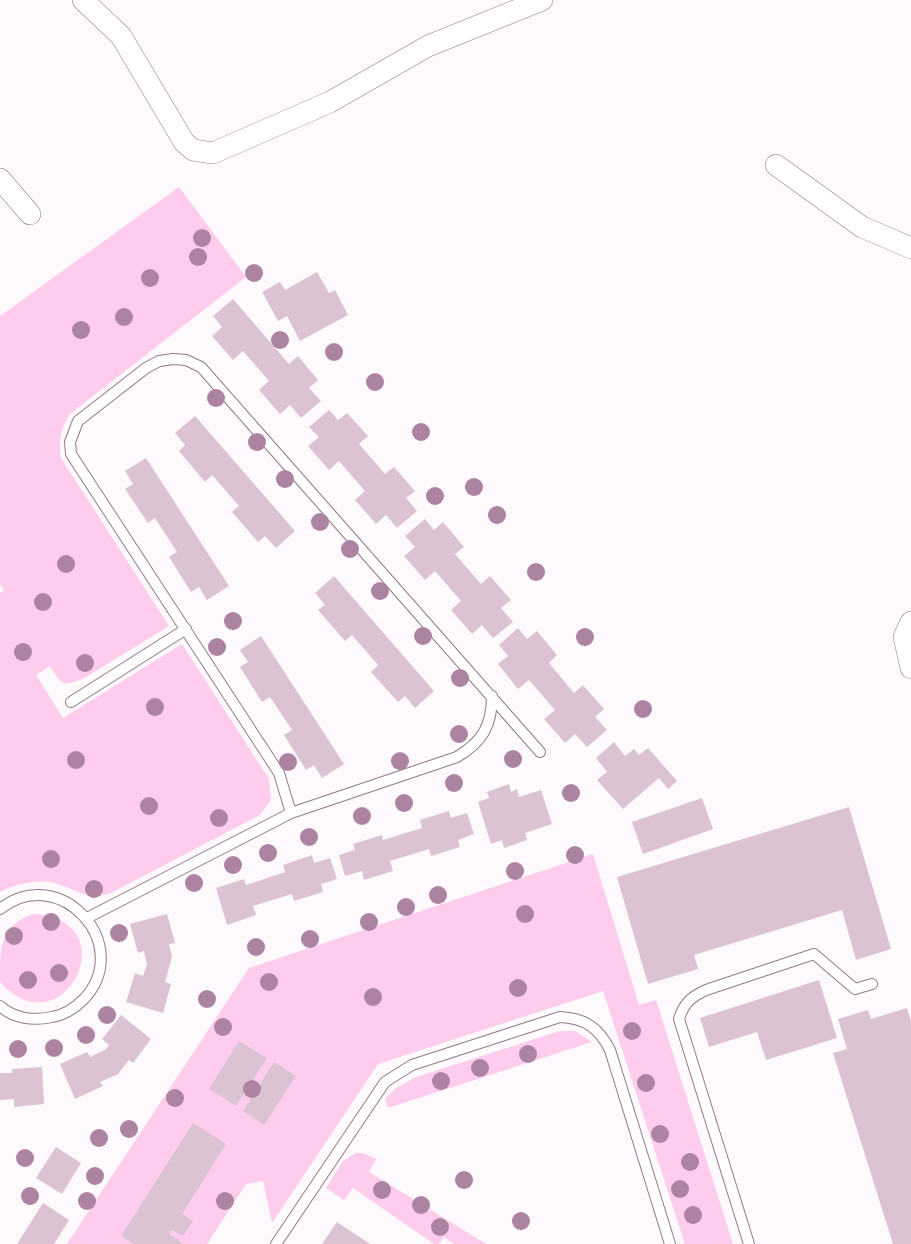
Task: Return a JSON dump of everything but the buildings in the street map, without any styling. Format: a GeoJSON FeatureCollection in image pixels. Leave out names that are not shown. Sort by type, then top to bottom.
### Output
{"type":"FeatureCollection","features":[{"type":"Feature","properties":{"kind":"street"},"geometry":{"type":"LineString","coordinates":[[84,0],[121,36],[184,142],[193,150],[213,153],[330,102],[428,46],[542,0]]}},
{"type":"Feature","properties":{"kind":"street"},"geometry":{"type":"LineString","coordinates":[[776,165],[862,227],[911,248]]}},
{"type":"Feature","properties":{"kind":"street"},"geometry":{"type":"LineString","coordinates":[[0,179],[30,214]]}},
{"type":"Feature","properties":{"kind":"street"},"geometry":{"type":"LineString","coordinates":[[911,622],[904,637],[911,668]]}},
{"type":"Feature","properties":{"kind":"lane"},"geometry":{"type":"LineString","coordinates":[[291,813],[279,773],[71,454],[70,442],[78,421],[146,368],[159,361],[186,360],[201,367],[213,379],[540,752]]}},
{"type":"Feature","properties":{"kind":"lane"},"geometry":{"type":"LineString","coordinates":[[71,702],[186,629]]}},
{"type":"Feature","properties":{"kind":"lane"},"geometry":{"type":"LineString","coordinates":[[87,918],[291,813],[457,757],[473,747],[485,735],[492,715],[492,696]]}},
{"type":"Feature","properties":{"kind":"lane"},"geometry":{"type":"LineString","coordinates":[[0,909],[9,902],[29,896],[50,896],[71,903],[87,918],[97,935],[101,954],[99,973],[91,992],[77,1006],[60,1016],[40,1020],[21,1017],[0,1006]]}},
{"type":"Feature","properties":{"kind":"lane"},"geometry":{"type":"LineString","coordinates":[[749,1244],[679,1019],[684,1006],[694,996],[706,990],[814,954],[855,989],[872,984]]}},
{"type":"Feature","properties":{"kind":"lane"},"geometry":{"type":"LineString","coordinates":[[276,1244],[385,1082],[412,1065],[560,1017],[588,1023],[602,1034],[610,1050],[670,1244]]}},
{"type":"Feature","properties":{"kind":"shaded area"},"geometry":{"type":"Polygon","coordinates":[[[179,187],[246,277],[70,414],[62,430],[60,446],[61,458],[169,626],[83,679],[66,684],[59,680],[50,666],[36,675],[63,718],[182,644],[269,779],[271,800],[260,815],[109,894],[87,895],[55,883],[41,882],[20,885],[0,892],[0,593],[4,590],[0,584],[0,316],[179,187]]]}},
{"type":"Feature","properties":{"kind":"shaded area"},"geometry":{"type":"Polygon","coordinates":[[[593,854],[639,1005],[656,1000],[733,1244],[685,1244],[603,991],[378,1064],[272,1223],[263,1181],[246,1184],[207,1244],[67,1244],[249,968],[593,854]]]}},
{"type":"Feature","properties":{"kind":"shaded area"},"geometry":{"type":"Polygon","coordinates":[[[32,914],[62,921],[78,936],[82,956],[77,976],[64,993],[46,1002],[24,1000],[0,982],[0,958],[4,939],[14,925],[32,914]]]}},
{"type":"Feature","properties":{"kind":"shaded area"},"geometry":{"type":"Polygon","coordinates":[[[560,1031],[575,1031],[592,1042],[388,1108],[385,1099],[396,1088],[416,1077],[560,1031]]]}},
{"type":"Feature","properties":{"kind":"shaded area"},"geometry":{"type":"Polygon","coordinates":[[[356,1153],[363,1153],[376,1159],[369,1172],[486,1244],[454,1244],[444,1237],[439,1244],[434,1244],[353,1188],[344,1200],[326,1188],[343,1161],[356,1153]]]}}]}
